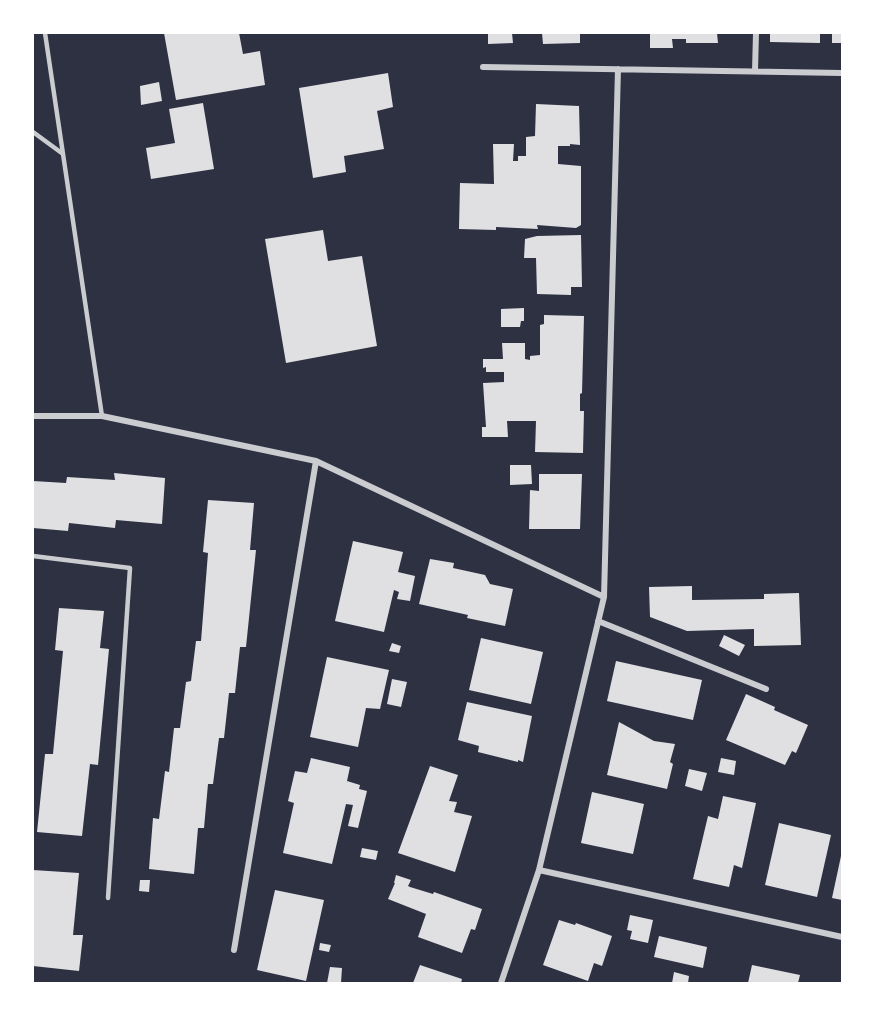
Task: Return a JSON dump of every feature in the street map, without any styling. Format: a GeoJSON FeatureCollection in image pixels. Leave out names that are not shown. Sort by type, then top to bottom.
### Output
{"type":"FeatureCollection","features":[{"type":"Feature","properties":{"kind":"street"},"geometry":{"type":"LineString","coordinates":[[755,71],[756,33]]}},
{"type":"Feature","properties":{"kind":"street"},"geometry":{"type":"LineString","coordinates":[[483,67],[842,73]]}},
{"type":"Feature","properties":{"kind":"street"},"geometry":{"type":"LineString","coordinates":[[501,983],[539,870],[604,597],[618,69]]}},
{"type":"Feature","properties":{"kind":"street"},"geometry":{"type":"LineString","coordinates":[[33,416],[102,416],[316,461],[604,597]]}},
{"type":"Feature","properties":{"kind":"street"},"geometry":{"type":"LineString","coordinates":[[234,950],[316,461]]}},
{"type":"Feature","properties":{"kind":"street"},"geometry":{"type":"LineString","coordinates":[[598,621],[766,689]]}},
{"type":"Feature","properties":{"kind":"street"},"geometry":{"type":"LineString","coordinates":[[539,870],[842,938]]}},
{"type":"Feature","properties":{"kind":"lane"},"geometry":{"type":"LineString","coordinates":[[45,33],[102,416]]}},
{"type":"Feature","properties":{"kind":"lane"},"geometry":{"type":"LineString","coordinates":[[33,132],[63,153]]}},
{"type":"Feature","properties":{"kind":"lane"},"geometry":{"type":"LineString","coordinates":[[33,556],[130,568],[108,898]]}},
{"type":"Feature","properties":{"kind":"building"},"geometry":{"type":"Polygon","coordinates":[[[164,33],[239,33],[243,54],[260,51],[265,85],[176,100],[164,33]]]}},
{"type":"Feature","properties":{"kind":"building"},"geometry":{"type":"Polygon","coordinates":[[[488,33],[512,33],[513,43],[488,44],[488,33]]]}},
{"type":"Feature","properties":{"kind":"building"},"geometry":{"type":"Polygon","coordinates":[[[542,33],[580,33],[580,43],[543,44],[542,33]]]}},
{"type":"Feature","properties":{"kind":"building"},"geometry":{"type":"Polygon","coordinates":[[[650,33],[717,33],[718,43],[686,43],[686,39],[672,39],[673,48],[650,48],[650,33]]]}},
{"type":"Feature","properties":{"kind":"building"},"geometry":{"type":"Polygon","coordinates":[[[770,33],[820,33],[820,43],[770,42],[770,33]]]}},
{"type":"Feature","properties":{"kind":"building"},"geometry":{"type":"Polygon","coordinates":[[[832,33],[842,33],[842,43],[832,43],[832,33]]]}},
{"type":"Feature","properties":{"kind":"building"},"geometry":{"type":"Polygon","coordinates":[[[388,73],[393,107],[377,111],[384,149],[344,156],[346,172],[313,178],[299,88],[388,73]]]}},
{"type":"Feature","properties":{"kind":"building"},"geometry":{"type":"Polygon","coordinates":[[[159,82],[162,101],[141,105],[140,86],[159,82]]]}},
{"type":"Feature","properties":{"kind":"building"},"geometry":{"type":"Polygon","coordinates":[[[203,103],[214,169],[151,179],[146,148],[175,143],[169,109],[203,103]]]}},
{"type":"Feature","properties":{"kind":"building"},"geometry":{"type":"Polygon","coordinates":[[[536,104],[579,106],[580,145],[558,146],[558,164],[581,166],[581,225],[576,228],[537,225],[538,229],[496,227],[496,230],[459,229],[460,183],[494,184],[493,144],[514,144],[513,161],[518,161],[518,156],[526,156],[526,137],[535,136],[536,104]]]}},
{"type":"Feature","properties":{"kind":"building"},"geometry":{"type":"Polygon","coordinates":[[[323,230],[328,261],[362,256],[377,346],[286,363],[265,239],[323,230]]]}},
{"type":"Feature","properties":{"kind":"building"},"geometry":{"type":"Polygon","coordinates":[[[581,235],[582,287],[571,287],[571,295],[537,294],[536,258],[524,258],[525,239],[537,236],[581,235]]]}},
{"type":"Feature","properties":{"kind":"building"},"geometry":{"type":"Polygon","coordinates":[[[524,308],[524,321],[521,321],[520,327],[501,327],[501,309],[524,308]]]}},
{"type":"Feature","properties":{"kind":"building"},"geometry":{"type":"Polygon","coordinates":[[[544,315],[584,316],[582,393],[580,394],[580,411],[584,411],[583,453],[535,452],[536,421],[507,421],[508,437],[482,437],[482,427],[486,427],[483,383],[504,382],[504,372],[486,372],[486,367],[483,368],[483,359],[503,359],[502,343],[525,343],[525,359],[530,360],[530,356],[540,355],[540,325],[544,324],[544,315]]]}},
{"type":"Feature","properties":{"kind":"building"},"geometry":{"type":"Polygon","coordinates":[[[510,465],[531,465],[532,484],[510,485],[510,465]]]}},
{"type":"Feature","properties":{"kind":"building"},"geometry":{"type":"Polygon","coordinates":[[[114,473],[165,478],[162,524],[116,520],[115,528],[69,523],[68,531],[33,528],[33,481],[66,483],[67,477],[115,480],[114,473]]]}},
{"type":"Feature","properties":{"kind":"building"},"geometry":{"type":"Polygon","coordinates":[[[539,474],[582,474],[580,529],[529,529],[530,490],[539,491],[539,474]]]}},
{"type":"Feature","properties":{"kind":"building"},"geometry":{"type":"Polygon","coordinates":[[[208,500],[254,503],[250,550],[256,550],[246,647],[240,647],[235,693],[229,693],[224,738],[219,738],[213,784],[208,784],[204,828],[198,828],[194,874],[149,869],[153,818],[159,819],[165,771],[169,772],[174,728],[180,728],[186,682],[191,681],[196,641],[201,641],[208,553],[203,552],[208,500]]]}},
{"type":"Feature","properties":{"kind":"building"},"geometry":{"type":"Polygon","coordinates":[[[353,541],[403,552],[398,572],[415,576],[410,601],[397,599],[399,592],[394,590],[384,632],[335,621],[353,541]]]}},
{"type":"Feature","properties":{"kind":"building"},"geometry":{"type":"Polygon","coordinates":[[[430,559],[454,563],[453,568],[485,575],[490,584],[513,589],[505,626],[419,604],[430,559]]]}},
{"type":"Feature","properties":{"kind":"building"},"geometry":{"type":"Polygon","coordinates":[[[692,586],[692,600],[764,599],[764,594],[799,593],[801,645],[754,646],[754,629],[687,631],[650,617],[649,587],[692,586]]]}},
{"type":"Feature","properties":{"kind":"building"},"geometry":{"type":"Polygon","coordinates":[[[59,608],[104,611],[100,648],[109,649],[98,765],[90,764],[82,836],[37,832],[45,754],[53,754],[63,651],[55,650],[59,608]]]}},
{"type":"Feature","properties":{"kind":"building"},"geometry":{"type":"Polygon","coordinates":[[[724,635],[745,645],[739,656],[719,646],[724,635]]]}},
{"type":"Feature","properties":{"kind":"building"},"geometry":{"type":"Polygon","coordinates":[[[481,638],[543,652],[531,704],[469,690],[481,638]]]}},
{"type":"Feature","properties":{"kind":"building"},"geometry":{"type":"Polygon","coordinates":[[[392,643],[401,646],[399,653],[389,651],[392,643]]]}},
{"type":"Feature","properties":{"kind":"building"},"geometry":{"type":"Polygon","coordinates":[[[327,657],[389,670],[380,709],[366,708],[358,747],[310,737],[327,657]]]}},
{"type":"Feature","properties":{"kind":"building"},"geometry":{"type":"Polygon","coordinates":[[[616,661],[702,680],[693,720],[607,701],[616,661]]]}},
{"type":"Feature","properties":{"kind":"building"},"geometry":{"type":"Polygon","coordinates":[[[392,679],[407,682],[401,707],[387,704],[392,679]]]}},
{"type":"Feature","properties":{"kind":"building"},"geometry":{"type":"Polygon","coordinates":[[[746,694],[808,725],[796,753],[792,751],[785,765],[726,740],[746,694]]]}},
{"type":"Feature","properties":{"kind":"building"},"geometry":{"type":"Polygon","coordinates":[[[467,702],[532,716],[523,762],[478,752],[479,746],[458,740],[467,702]]]}},
{"type":"Feature","properties":{"kind":"building"},"geometry":{"type":"Polygon","coordinates":[[[619,722],[654,741],[675,744],[667,789],[607,775],[619,722]]]}},
{"type":"Feature","properties":{"kind":"building"},"geometry":{"type":"Polygon","coordinates":[[[311,758],[350,767],[347,781],[360,785],[359,789],[367,791],[358,828],[348,826],[353,805],[346,804],[332,864],[283,853],[294,803],[288,801],[295,771],[307,773],[311,758]]]}},
{"type":"Feature","properties":{"kind":"building"},"geometry":{"type":"Polygon","coordinates":[[[721,758],[736,761],[734,775],[718,772],[721,758]]]}},
{"type":"Feature","properties":{"kind":"building"},"geometry":{"type":"Polygon","coordinates":[[[430,766],[458,775],[449,801],[457,802],[454,812],[472,816],[455,872],[398,853],[430,766]]]}},
{"type":"Feature","properties":{"kind":"building"},"geometry":{"type":"Polygon","coordinates":[[[689,769],[707,773],[702,791],[685,786],[689,769]]]}},
{"type":"Feature","properties":{"kind":"building"},"geometry":{"type":"Polygon","coordinates":[[[592,792],[644,804],[633,854],[581,843],[592,792]]]}},
{"type":"Feature","properties":{"kind":"building"},"geometry":{"type":"Polygon","coordinates":[[[723,796],[756,803],[742,868],[734,865],[729,887],[693,879],[708,816],[718,819],[723,796]]]}},
{"type":"Feature","properties":{"kind":"building"},"geometry":{"type":"Polygon","coordinates":[[[779,823],[831,835],[817,897],[765,885],[779,823]]]}},
{"type":"Feature","properties":{"kind":"building"},"geometry":{"type":"Polygon","coordinates":[[[362,848],[378,851],[376,860],[360,857],[362,848]]]}},
{"type":"Feature","properties":{"kind":"building"},"geometry":{"type":"Polygon","coordinates":[[[842,856],[842,900],[832,898],[842,856]]]}},
{"type":"Feature","properties":{"kind":"building"},"geometry":{"type":"Polygon","coordinates":[[[33,870],[79,873],[73,935],[83,935],[79,971],[33,966],[33,870]]]}},
{"type":"Feature","properties":{"kind":"building"},"geometry":{"type":"Polygon","coordinates":[[[396,875],[411,880],[408,886],[410,887],[433,894],[434,892],[482,909],[475,930],[471,929],[462,953],[418,937],[426,914],[388,899],[396,875]]]}},
{"type":"Feature","properties":{"kind":"building"},"geometry":{"type":"Polygon","coordinates":[[[140,880],[150,880],[149,892],[139,891],[140,880]]]}},
{"type":"Feature","properties":{"kind":"building"},"geometry":{"type":"Polygon","coordinates":[[[275,890],[324,900],[306,981],[257,970],[275,890]]]}},
{"type":"Feature","properties":{"kind":"building"},"geometry":{"type":"Polygon","coordinates":[[[630,915],[653,920],[648,943],[630,939],[632,931],[627,930],[630,915]]]}},
{"type":"Feature","properties":{"kind":"building"},"geometry":{"type":"Polygon","coordinates":[[[559,920],[575,925],[576,923],[612,936],[602,966],[594,963],[588,981],[543,965],[559,920]]]}},
{"type":"Feature","properties":{"kind":"building"},"geometry":{"type":"Polygon","coordinates":[[[659,936],[707,947],[703,968],[654,957],[659,936]]]}},
{"type":"Feature","properties":{"kind":"building"},"geometry":{"type":"Polygon","coordinates":[[[320,943],[331,945],[329,952],[319,950],[320,943]]]}},
{"type":"Feature","properties":{"kind":"building"},"geometry":{"type":"Polygon","coordinates":[[[420,965],[462,979],[461,983],[413,983],[420,965]]]}},
{"type":"Feature","properties":{"kind":"building"},"geometry":{"type":"Polygon","coordinates":[[[752,965],[800,975],[798,983],[748,983],[752,965]]]}},
{"type":"Feature","properties":{"kind":"building"},"geometry":{"type":"Polygon","coordinates":[[[330,967],[342,968],[341,983],[327,983],[330,967]]]}},
{"type":"Feature","properties":{"kind":"building"},"geometry":{"type":"Polygon","coordinates":[[[674,972],[689,976],[688,983],[672,983],[674,972]]]}}]}
